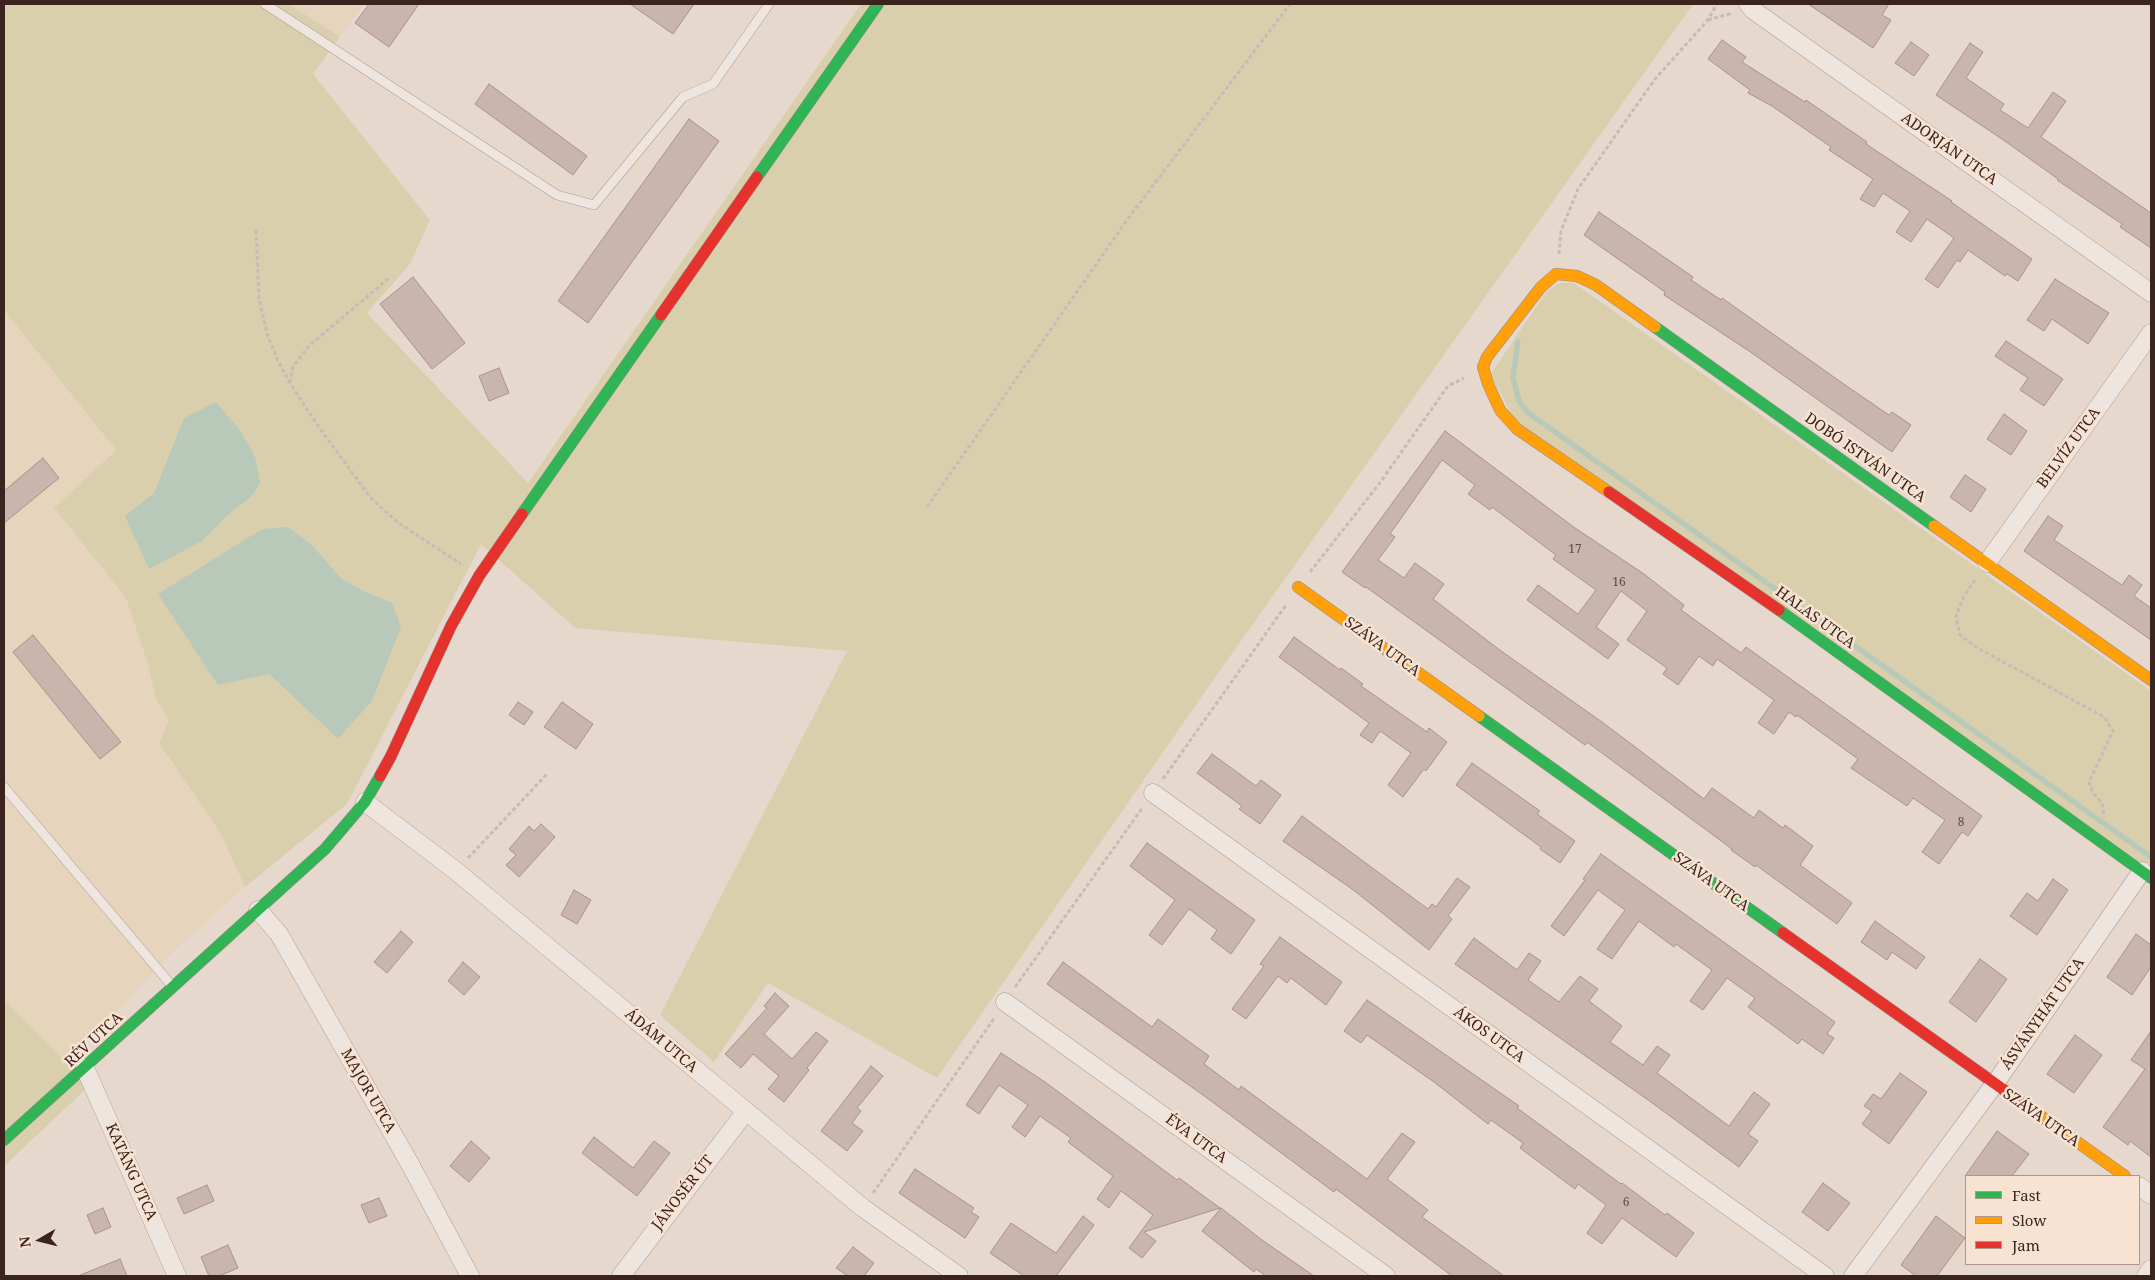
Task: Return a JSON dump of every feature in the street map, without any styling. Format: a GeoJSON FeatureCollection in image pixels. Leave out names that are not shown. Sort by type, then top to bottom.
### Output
{"type":"FeatureCollection","features":[{"type":"Feature","properties":{"kind":"street","name":"RÉV UTCA"},"geometry":{"type":"LineString","coordinates":[[4,1140],[325,849],[365,802],[391,756],[452,626],[479,576],[878,4]]}},
{"type":"Feature","properties":{"kind":"street","name":"ADORJÁN UTCA"},"geometry":{"type":"LineString","coordinates":[[1751,7],[2151,293]]}},
{"type":"Feature","properties":{"kind":"street","name":"HALAS UTCA"},"geometry":{"type":"LineString","coordinates":[[1556,274],[1541,287],[1488,357],[1483,367],[1488,384],[1500,410],[1517,429],[1711,561],[2147,875]]}},
{"type":"Feature","properties":{"kind":"street","name":"DOBÓ ISTVÁN UTCA"},"geometry":{"type":"LineString","coordinates":[[1556,274],[1577,276],[1596,286],[2151,680]]}},
{"type":"Feature","properties":{"kind":"street","name":"BELVÍZ UTCA"},"geometry":{"type":"LineString","coordinates":[[1987,563],[2151,333]]}},
{"type":"Feature","properties":{"kind":"street","name":"SZÁVA UTCA"},"geometry":{"type":"LineString","coordinates":[[1298,587],[1994,1085],[2124,1175]]}},
{"type":"Feature","properties":{"kind":"street","name":"ÁKOS UTCA"},"geometry":{"type":"LineString","coordinates":[[1153,793],[1825,1276]]}},
{"type":"Feature","properties":{"kind":"street","name":"ÁDÁM UTCA"},"geometry":{"type":"LineString","coordinates":[[365,802],[456,871],[863,1208],[959,1276]]}},
{"type":"Feature","properties":{"kind":"street","name":"ÁSVÁNYHÁT UTCA"},"geometry":{"type":"LineString","coordinates":[[1853,1276],[2147,875]]}},
{"type":"Feature","properties":{"kind":"street","name":"MAJOR UTCA"},"geometry":{"type":"LineString","coordinates":[[258,910],[279,934],[410,1164],[470,1276]]}},
{"type":"Feature","properties":{"kind":"street","name":"ÉVA UTCA"},"geometry":{"type":"LineString","coordinates":[[1005,1002],[1386,1276]]}},
{"type":"Feature","properties":{"kind":"street","name":"KATÁNG UTCA"},"geometry":{"type":"LineString","coordinates":[[85,1068],[177,1276]]}},
{"type":"Feature","properties":{"kind":"street","name":"JÁNOSÉR ÚT"},"geometry":{"type":"LineString","coordinates":[[621,1276],[746,1111]]}},
{"type":"Feature","properties":{"kind":"street"},"geometry":{"type":"LineString","coordinates":[[2140,1187],[2151,1195]]}},
{"type":"Feature","properties":{"kind":"street"},"geometry":{"type":"LineString","coordinates":[[2146,1276],[2151,1269]]}},
{"type":"Feature","properties":{"kind":"lane"},"geometry":{"type":"LineString","coordinates":[[265,4],[557,196],[594,205],[684,97],[712,84],[770,4]]}},
{"type":"Feature","properties":{"kind":"lane"},"geometry":{"type":"LineString","coordinates":[[4,787],[173,987]]}},
{"type":"Feature","properties":{"kind":"path"},"geometry":{"type":"LineString","coordinates":[[927,507],[1127,220],[1290,4]]}},
{"type":"Feature","properties":{"kind":"path"},"geometry":{"type":"LineString","coordinates":[[1556,274],[1561,231],[1578,189],[1655,79],[1707,21],[1717,4]]}},
{"type":"Feature","properties":{"kind":"path"},"geometry":{"type":"LineString","coordinates":[[1707,21],[1724,14],[1751,7]]}},
{"type":"Feature","properties":{"kind":"path"},"geometry":{"type":"LineString","coordinates":[[256,230],[259,298],[267,334],[277,359],[318,427],[370,497],[397,522],[479,576]]}},
{"type":"Feature","properties":{"kind":"path"},"geometry":{"type":"LineString","coordinates":[[290,382],[293,367],[308,348],[389,278]]}},
{"type":"Feature","properties":{"kind":"path"},"geometry":{"type":"LineString","coordinates":[[1987,563],[1964,596],[1956,616],[1960,635],[1976,647],[2104,717],[2113,731],[2089,782],[2093,792],[2102,803],[2105,816]]}},
{"type":"Feature","properties":{"kind":"path"},"geometry":{"type":"LineString","coordinates":[[456,871],[548,773]]}},
{"type":"Feature","properties":{"kind":"shaded area"},"geometry":{"type":"Polygon","coordinates":[[[4,4],[289,4],[340,37],[313,74],[430,220],[410,264],[367,313],[528,483],[861,4],[1693,4],[1209,686],[937,1078],[768,983],[714,1062],[660,1015],[847,651],[575,628],[481,544],[347,804],[245,887],[221,834],[159,743],[169,720],[156,699],[147,661],[126,598],[54,508],[116,450],[4,310],[4,4]],[[154,494],[125,516],[202,541],[228,515],[251,497],[154,494]],[[311,544],[269,674],[338,739],[366,592],[342,579],[311,544]]]}},
{"type":"Feature","properties":{"kind":"shaded area"},"geometry":{"type":"Polygon","coordinates":[[[289,4],[364,4],[340,37],[289,4]]]}},
{"type":"Feature","properties":{"kind":"shaded area"},"geometry":{"type":"Polygon","coordinates":[[[1560,283],[1574,283],[2151,691],[2151,873],[1518,425],[1490,375],[1547,291],[1560,283]]]}},
{"type":"Feature","properties":{"kind":"shaded area"},"geometry":{"type":"Polygon","coordinates":[[[4,310],[116,450],[54,508],[126,598],[147,661],[156,699],[169,720],[159,743],[221,834],[245,887],[177,948],[67,1063],[4,1000],[4,310]]]}},
{"type":"Feature","properties":{"kind":"shaded area"},"geometry":{"type":"Polygon","coordinates":[[[216,402],[239,429],[255,456],[260,483],[251,497],[228,515],[202,541],[149,569],[125,516],[154,493],[184,418],[216,402]]]}},
{"type":"Feature","properties":{"kind":"shaded area"},"geometry":{"type":"Polygon","coordinates":[[[288,527],[311,544],[342,579],[392,603],[401,627],[372,701],[338,739],[269,674],[218,685],[158,594],[262,529],[288,527]]]}},
{"type":"Feature","properties":{"kind":"shaded area"},"geometry":{"type":"Polygon","coordinates":[[[4,1000],[67,1063],[87,1088],[4,1166],[4,1000]]]}},
{"type":"Feature","properties":{"kind":"building"},"geometry":{"type":"Polygon","coordinates":[[[369,4],[419,4],[389,47],[355,23],[369,4]]]}},
{"type":"Feature","properties":{"kind":"building"},"geometry":{"type":"Polygon","coordinates":[[[630,4],[694,4],[673,34],[630,4]]]}},
{"type":"Feature","properties":{"kind":"building"},"geometry":{"type":"Polygon","coordinates":[[[1808,4],[1889,4],[1882,15],[1891,20],[1873,48],[1808,4]]]}},
{"type":"Feature","properties":{"kind":"building"},"geometry":{"type":"Polygon","coordinates":[[[1722,40],[1746,57],[1742,62],[1805,102],[1806,100],[2032,259],[2018,281],[2007,274],[2005,276],[1968,250],[1960,262],[1957,260],[1938,288],[1925,279],[1954,238],[1927,219],[1911,242],[1896,232],[1910,211],[1883,193],[1874,207],[1860,199],[1873,179],[1829,150],[1831,147],[1772,106],[1748,93],[1750,90],[1708,59],[1722,40]]]}},
{"type":"Feature","properties":{"kind":"building"},"geometry":{"type":"Polygon","coordinates":[[[1911,42],[1929,55],[1914,76],[1895,63],[1911,42]]]}},
{"type":"Feature","properties":{"kind":"building"},"geometry":{"type":"Polygon","coordinates":[[[1970,43],[1983,52],[1966,78],[2004,104],[2000,110],[2028,128],[2053,92],[2066,101],[2041,137],[2151,213],[2151,248],[2120,227],[2122,224],[1936,95],[1970,43]]]}},
{"type":"Feature","properties":{"kind":"building"},"geometry":{"type":"Polygon","coordinates":[[[489,84],[587,156],[573,175],[475,104],[489,84]]]}},
{"type":"Feature","properties":{"kind":"building"},"geometry":{"type":"Polygon","coordinates":[[[689,119],[719,141],[588,323],[558,301],[689,119]]]}},
{"type":"Feature","properties":{"kind":"building"},"geometry":{"type":"Polygon","coordinates":[[[1599,212],[1693,277],[1691,280],[1721,300],[1722,298],[1889,415],[1892,412],[1911,425],[1892,452],[1749,351],[1664,295],[1665,292],[1584,235],[1599,212]]]}},
{"type":"Feature","properties":{"kind":"building"},"geometry":{"type":"Polygon","coordinates":[[[413,277],[465,343],[432,369],[380,304],[413,277]]]}},
{"type":"Feature","properties":{"kind":"building"},"geometry":{"type":"Polygon","coordinates":[[[2055,279],[2109,313],[2088,344],[2052,319],[2044,331],[2027,320],[2055,279]]]}},
{"type":"Feature","properties":{"kind":"building"},"geometry":{"type":"Polygon","coordinates":[[[2006,341],[2063,379],[2044,406],[2020,390],[2028,378],[1995,356],[2006,341]]]}},
{"type":"Feature","properties":{"kind":"building"},"geometry":{"type":"Polygon","coordinates":[[[499,368],[509,393],[489,401],[479,376],[499,368]]]}},
{"type":"Feature","properties":{"kind":"building"},"geometry":{"type":"Polygon","coordinates":[[[2004,414],[2027,431],[2011,455],[1987,439],[2004,414]]]}},
{"type":"Feature","properties":{"kind":"building"},"geometry":{"type":"Polygon","coordinates":[[[1445,431],[1575,528],[1644,574],[1684,605],[1681,610],[1741,653],[1746,647],[1982,816],[1968,836],[1962,832],[1939,864],[1922,852],[1945,820],[1913,798],[1907,806],[1851,768],[1858,759],[1797,715],[1796,717],[1789,712],[1774,734],[1758,723],[1774,700],[1717,659],[1713,666],[1699,656],[1678,685],[1663,674],[1667,668],[1627,640],[1647,611],[1621,591],[1596,627],[1619,644],[1608,659],[1527,600],[1538,585],[1578,614],[1596,590],[1553,559],[1556,555],[1492,507],[1490,510],[1468,494],[1475,485],[1442,460],[1390,534],[1395,537],[1378,560],[1404,578],[1415,563],[1444,584],[1433,599],[1704,799],[1712,788],[1754,818],[1759,810],[1783,828],[1785,825],[1813,846],[1800,865],[1852,903],[1837,924],[1756,865],[1755,867],[1731,850],[1587,742],[1585,745],[1366,587],[1342,572],[1445,431]]]}},
{"type":"Feature","properties":{"kind":"building"},"geometry":{"type":"Polygon","coordinates":[[[43,458],[59,478],[4,523],[4,491],[43,458]]]}},
{"type":"Feature","properties":{"kind":"building"},"geometry":{"type":"Polygon","coordinates":[[[1965,475],[1986,489],[1971,512],[1950,497],[1965,475]]]}},
{"type":"Feature","properties":{"kind":"building"},"geometry":{"type":"Polygon","coordinates":[[[2048,516],[2063,526],[2054,540],[2122,585],[2129,575],[2142,585],[2134,596],[2151,608],[2151,640],[2024,551],[2048,516]]]}},
{"type":"Feature","properties":{"kind":"building"},"geometry":{"type":"Polygon","coordinates":[[[33,635],[121,742],[100,759],[13,652],[33,635]]]}},
{"type":"Feature","properties":{"kind":"building"},"geometry":{"type":"Polygon","coordinates":[[[1294,637],[1340,670],[1341,668],[1363,684],[1361,686],[1427,732],[1429,728],[1447,742],[1426,771],[1424,769],[1403,797],[1388,785],[1411,753],[1380,731],[1372,743],[1360,735],[1369,723],[1279,657],[1294,637]]]}},
{"type":"Feature","properties":{"kind":"building"},"geometry":{"type":"Polygon","coordinates":[[[518,702],[533,712],[524,725],[509,715],[518,702]]]}},
{"type":"Feature","properties":{"kind":"building"},"geometry":{"type":"Polygon","coordinates":[[[562,702],[593,724],[576,749],[544,727],[562,702]]]}},
{"type":"Feature","properties":{"kind":"building"},"geometry":{"type":"Polygon","coordinates":[[[1212,754],[1256,786],[1261,780],[1281,795],[1260,824],[1239,809],[1242,806],[1197,773],[1212,754]]]}},
{"type":"Feature","properties":{"kind":"building"},"geometry":{"type":"Polygon","coordinates":[[[1472,763],[1540,811],[1537,814],[1575,841],[1560,863],[1456,785],[1472,763]]]}},
{"type":"Feature","properties":{"kind":"building"},"geometry":{"type":"Polygon","coordinates":[[[1302,816],[1428,909],[1432,904],[1436,907],[1457,878],[1470,887],[1448,916],[1452,919],[1429,950],[1352,889],[1283,841],[1302,816]]]}},
{"type":"Feature","properties":{"kind":"building"},"geometry":{"type":"Polygon","coordinates":[[[541,824],[555,837],[519,877],[506,865],[516,855],[509,849],[529,826],[534,831],[541,824]]]}},
{"type":"Feature","properties":{"kind":"building"},"geometry":{"type":"Polygon","coordinates":[[[1147,843],[1255,920],[1231,954],[1211,939],[1217,930],[1189,909],[1162,945],[1149,935],[1175,900],[1130,866],[1147,843]]]}},
{"type":"Feature","properties":{"kind":"building"},"geometry":{"type":"Polygon","coordinates":[[[1601,854],[1835,1022],[1827,1034],[1834,1038],[1823,1054],[1802,1039],[1798,1044],[1748,1007],[1755,998],[1727,978],[1703,1010],[1690,1001],[1712,970],[1676,944],[1674,947],[1639,921],[1612,959],[1597,949],[1625,910],[1598,890],[1564,936],[1551,926],[1585,880],[1583,879],[1601,854]]]}},
{"type":"Feature","properties":{"kind":"building"},"geometry":{"type":"Polygon","coordinates":[[[2053,879],[2068,890],[2037,935],[2010,916],[2027,893],[2038,901],[2053,879]]]}},
{"type":"Feature","properties":{"kind":"building"},"geometry":{"type":"Polygon","coordinates":[[[574,890],[591,900],[577,924],[561,915],[574,890]]]}},
{"type":"Feature","properties":{"kind":"building"},"geometry":{"type":"Polygon","coordinates":[[[1875,921],[1925,957],[1916,969],[1892,952],[1887,960],[1861,942],[1875,921]]]}},
{"type":"Feature","properties":{"kind":"building"},"geometry":{"type":"Polygon","coordinates":[[[401,931],[413,942],[387,973],[374,962],[401,931]]]}},
{"type":"Feature","properties":{"kind":"building"},"geometry":{"type":"Polygon","coordinates":[[[2136,934],[2151,945],[2151,967],[2132,995],[2107,977],[2136,934]]]}},
{"type":"Feature","properties":{"kind":"building"},"geometry":{"type":"Polygon","coordinates":[[[1280,937],[1342,982],[1326,1005],[1291,978],[1287,983],[1278,976],[1246,1019],[1232,1009],[1264,966],[1260,964],[1280,937]]]}},
{"type":"Feature","properties":{"kind":"building"},"geometry":{"type":"Polygon","coordinates":[[[1474,938],[1517,970],[1529,953],[1541,961],[1528,980],[1559,1002],[1580,976],[1598,989],[1589,1001],[1622,1026],[1610,1042],[1643,1065],[1657,1046],[1670,1055],[1657,1073],[1729,1126],[1754,1092],[1770,1104],[1748,1134],[1758,1141],[1739,1167],[1651,1102],[1455,964],[1474,938]]]}},
{"type":"Feature","properties":{"kind":"building"},"geometry":{"type":"Polygon","coordinates":[[[1980,959],[2007,979],[1976,1022],[1949,1002],[1980,959]]]}},
{"type":"Feature","properties":{"kind":"building"},"geometry":{"type":"Polygon","coordinates":[[[463,962],[480,977],[464,995],[448,981],[463,962]]]}},
{"type":"Feature","properties":{"kind":"building"},"geometry":{"type":"Polygon","coordinates":[[[1063,962],[1152,1027],[1158,1019],[1209,1056],[1204,1064],[1239,1090],[1241,1086],[1367,1179],[1402,1133],[1415,1142],[1387,1179],[1428,1210],[1422,1217],[1504,1276],[1452,1276],[1336,1189],[1334,1192],[1203,1095],[1047,984],[1063,962]]]}},
{"type":"Feature","properties":{"kind":"building"},"geometry":{"type":"Polygon","coordinates":[[[775,993],[789,1006],[764,1034],[792,1059],[816,1032],[828,1041],[807,1068],[809,1070],[784,1102],[768,1089],[779,1076],[753,1054],[741,1068],[725,1054],[767,1008],[764,1006],[775,993]]]}},
{"type":"Feature","properties":{"kind":"building"},"geometry":{"type":"Polygon","coordinates":[[[1367,1000],[1519,1106],[1517,1108],[1621,1184],[1665,1215],[1667,1213],[1694,1233],[1676,1257],[1622,1218],[1602,1244],[1587,1233],[1606,1205],[1578,1184],[1575,1189],[1520,1148],[1523,1143],[1491,1120],[1488,1124],[1434,1082],[1367,1035],[1361,1043],[1344,1031],[1367,1000]]]}},
{"type":"Feature","properties":{"kind":"building"},"geometry":{"type":"Polygon","coordinates":[[[2151,1031],[2151,1157],[2130,1141],[2128,1145],[2103,1127],[2145,1069],[2131,1060],[2151,1031]]]}},
{"type":"Feature","properties":{"kind":"building"},"geometry":{"type":"Polygon","coordinates":[[[2075,1035],[2102,1055],[2074,1093],[2047,1074],[2075,1035]]]}},
{"type":"Feature","properties":{"kind":"building"},"geometry":{"type":"Polygon","coordinates":[[[1001,1053],[1045,1082],[1177,1180],[1179,1178],[1220,1208],[1144,1232],[1156,1241],[1142,1258],[1129,1248],[1153,1215],[1121,1191],[1109,1208],[1097,1199],[1113,1176],[1068,1142],[1071,1138],[1040,1116],[1025,1137],[1012,1127],[1028,1105],[999,1085],[979,1114],[966,1105],[1001,1053]]]}},
{"type":"Feature","properties":{"kind":"building"},"geometry":{"type":"Polygon","coordinates":[[[871,1066],[883,1076],[857,1108],[861,1111],[852,1123],[863,1131],[847,1151],[821,1131],[871,1066]]]}},
{"type":"Feature","properties":{"kind":"building"},"geometry":{"type":"Polygon","coordinates":[[[1900,1073],[1927,1092],[1889,1144],[1862,1124],[1872,1111],[1864,1106],[1873,1094],[1881,1099],[1900,1073]]]}},
{"type":"Feature","properties":{"kind":"building"},"geometry":{"type":"Polygon","coordinates":[[[1997,1131],[2029,1154],[2013,1175],[1966,1175],[1997,1131]]]}},
{"type":"Feature","properties":{"kind":"building"},"geometry":{"type":"Polygon","coordinates":[[[594,1137],[633,1168],[654,1141],[670,1153],[637,1196],[582,1153],[594,1137]]]}},
{"type":"Feature","properties":{"kind":"building"},"geometry":{"type":"Polygon","coordinates":[[[471,1141],[490,1158],[469,1182],[450,1166],[471,1141]]]}},
{"type":"Feature","properties":{"kind":"building"},"geometry":{"type":"Polygon","coordinates":[[[915,1169],[974,1208],[971,1212],[979,1217],[965,1238],[899,1193],[915,1169]]]}},
{"type":"Feature","properties":{"kind":"building"},"geometry":{"type":"Polygon","coordinates":[[[1823,1183],[1850,1203],[1828,1231],[1802,1212],[1823,1183]]]}},
{"type":"Feature","properties":{"kind":"building"},"geometry":{"type":"Polygon","coordinates":[[[207,1185],[214,1201],[184,1214],[177,1198],[207,1185]]]}},
{"type":"Feature","properties":{"kind":"building"},"geometry":{"type":"Polygon","coordinates":[[[379,1198],[387,1216],[369,1223],[361,1205],[379,1198]]]}},
{"type":"Feature","properties":{"kind":"building"},"geometry":{"type":"Polygon","coordinates":[[[103,1208],[111,1227],[95,1234],[87,1215],[103,1208]]]}},
{"type":"Feature","properties":{"kind":"building"},"geometry":{"type":"Polygon","coordinates":[[[1221,1208],[1262,1240],[1314,1276],[1266,1276],[1256,1269],[1254,1272],[1202,1231],[1221,1208]]]}},
{"type":"Feature","properties":{"kind":"building"},"geometry":{"type":"Polygon","coordinates":[[[1083,1216],[1094,1225],[1056,1276],[1024,1276],[990,1253],[1011,1223],[1056,1253],[1083,1216]]]}},
{"type":"Feature","properties":{"kind":"building"},"geometry":{"type":"Polygon","coordinates":[[[1936,1216],[1965,1238],[1937,1276],[1916,1276],[1901,1265],[1936,1216]]]}},
{"type":"Feature","properties":{"kind":"building"},"geometry":{"type":"Polygon","coordinates":[[[228,1245],[238,1268],[219,1276],[209,1276],[201,1257],[228,1245]]]}},
{"type":"Feature","properties":{"kind":"building"},"geometry":{"type":"Polygon","coordinates":[[[853,1247],[874,1263],[864,1276],[848,1276],[836,1268],[853,1247]]]}},
{"type":"Feature","properties":{"kind":"building"},"geometry":{"type":"Polygon","coordinates":[[[120,1259],[127,1276],[78,1276],[120,1259]]]}},
{"type":"Feature","properties":{"kind":"waterway"},"geometry":{"type":"LineString","coordinates":[[1518,342],[1513,377],[1519,401],[1527,412],[2151,857]]}},
{"type":"Feature","properties":{"kind":"traffic: fast"},"geometry":{"type":"LineString","coordinates":[[757,177],[878,4]]}},
{"type":"Feature","properties":{"kind":"traffic: fast"},"geometry":{"type":"LineString","coordinates":[[522,514],[661,315]]}},
{"type":"Feature","properties":{"kind":"traffic: fast"},"geometry":{"type":"LineString","coordinates":[[1655,327],[1934,526]]}},
{"type":"Feature","properties":{"kind":"traffic: fast"},"geometry":{"type":"LineString","coordinates":[[1779,610],[2151,878]]}},
{"type":"Feature","properties":{"kind":"traffic: fast"},"geometry":{"type":"LineString","coordinates":[[1479,716],[1783,933]]}},
{"type":"Feature","properties":{"kind":"traffic: fast"},"geometry":{"type":"LineString","coordinates":[[4,1140],[325,849],[365,802],[380,776]]}},
{"type":"Feature","properties":{"kind":"traffic: slow"},"geometry":{"type":"LineString","coordinates":[[1609,492],[1517,429],[1500,410],[1488,384],[1483,367],[1487,357],[1541,287],[1556,274],[1577,276],[1596,285],[1655,327]]}},
{"type":"Feature","properties":{"kind":"traffic: slow"},"geometry":{"type":"LineString","coordinates":[[1934,526],[2151,680]]}},
{"type":"Feature","properties":{"kind":"traffic: slow"},"geometry":{"type":"LineString","coordinates":[[1298,587],[1479,716]]}},
{"type":"Feature","properties":{"kind":"traffic: slow"},"geometry":{"type":"LineString","coordinates":[[2035,1112],[2124,1175]]}},
{"type":"Feature","properties":{"kind":"traffic: jam"},"geometry":{"type":"LineString","coordinates":[[661,315],[757,177]]}},
{"type":"Feature","properties":{"kind":"traffic: jam"},"geometry":{"type":"LineString","coordinates":[[1609,492],[1779,610]]}},
{"type":"Feature","properties":{"kind":"traffic: jam"},"geometry":{"type":"LineString","coordinates":[[380,776],[451,626],[479,576],[522,514]]}},
{"type":"Feature","properties":{"kind":"traffic: jam"},"geometry":{"type":"LineString","coordinates":[[1783,933],[2035,1112]]}}]}
